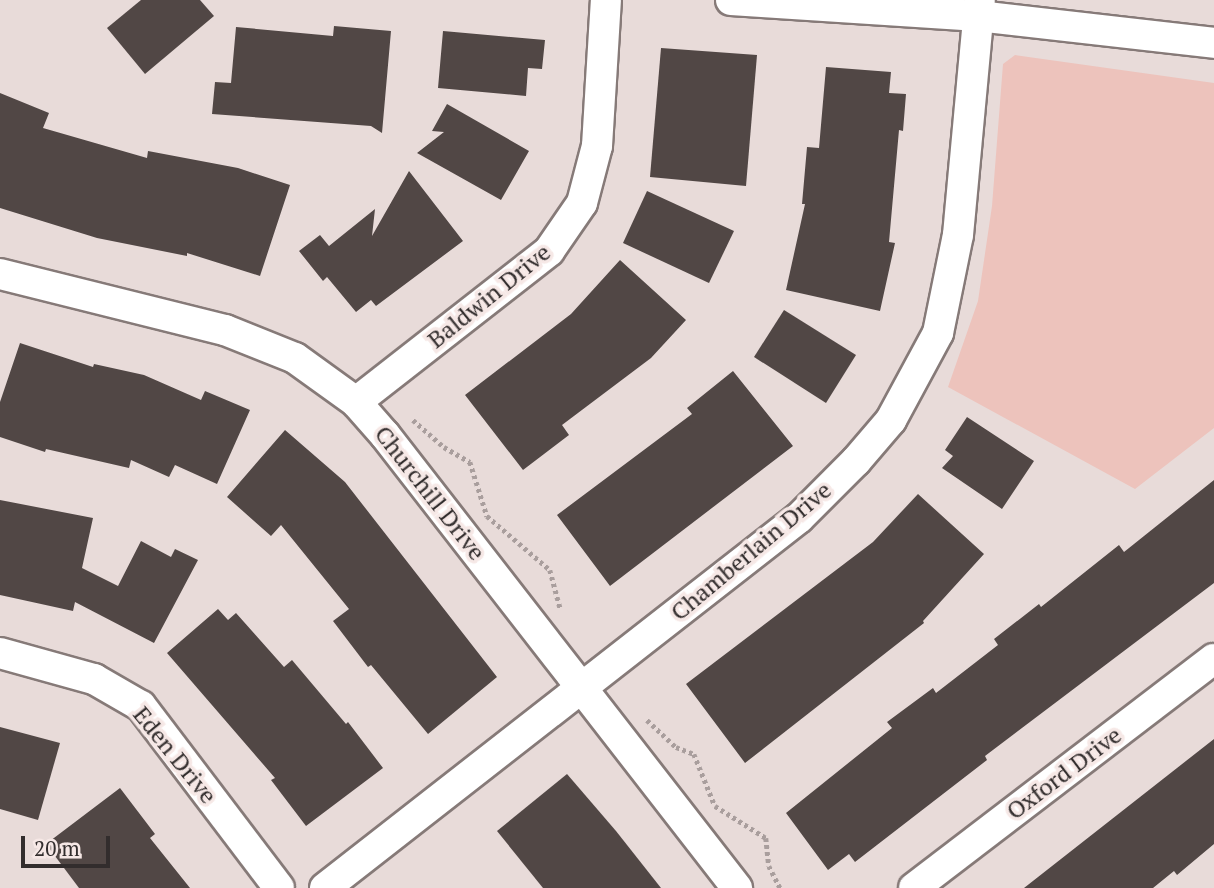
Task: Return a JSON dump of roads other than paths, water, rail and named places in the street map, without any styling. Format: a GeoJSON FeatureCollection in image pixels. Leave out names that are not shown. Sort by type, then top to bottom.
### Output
{"type":"FeatureCollection","features":[{"type":"Feature","properties":{"kind":"street","name":"Baldwin Drive"},"geometry":{"type":"LineString","coordinates":[[356,402],[549,251],[582,203],[597,146],[606,0]]}},
{"type":"Feature","properties":{"kind":"street"},"geometry":{"type":"LineString","coordinates":[[731,0],[979,8],[1214,43]]}},
{"type":"Feature","properties":{"kind":"street","name":"Chamberlain Drive"},"geometry":{"type":"LineString","coordinates":[[325,888],[799,518],[856,461],[891,420],[938,333],[958,235],[979,8]]}},
{"type":"Feature","properties":{"kind":"street","name":"Churchill Drive"},"geometry":{"type":"LineString","coordinates":[[0,274],[225,330],[295,358],[356,402],[385,435],[737,888]]}},
{"type":"Feature","properties":{"kind":"street","name":"Eden Drive"},"geometry":{"type":"LineString","coordinates":[[0,653],[94,679],[141,706],[279,888]]}},
{"type":"Feature","properties":{"kind":"street","name":"Oxford Drive"},"geometry":{"type":"LineString","coordinates":[[914,888],[1214,659]]}}]}
